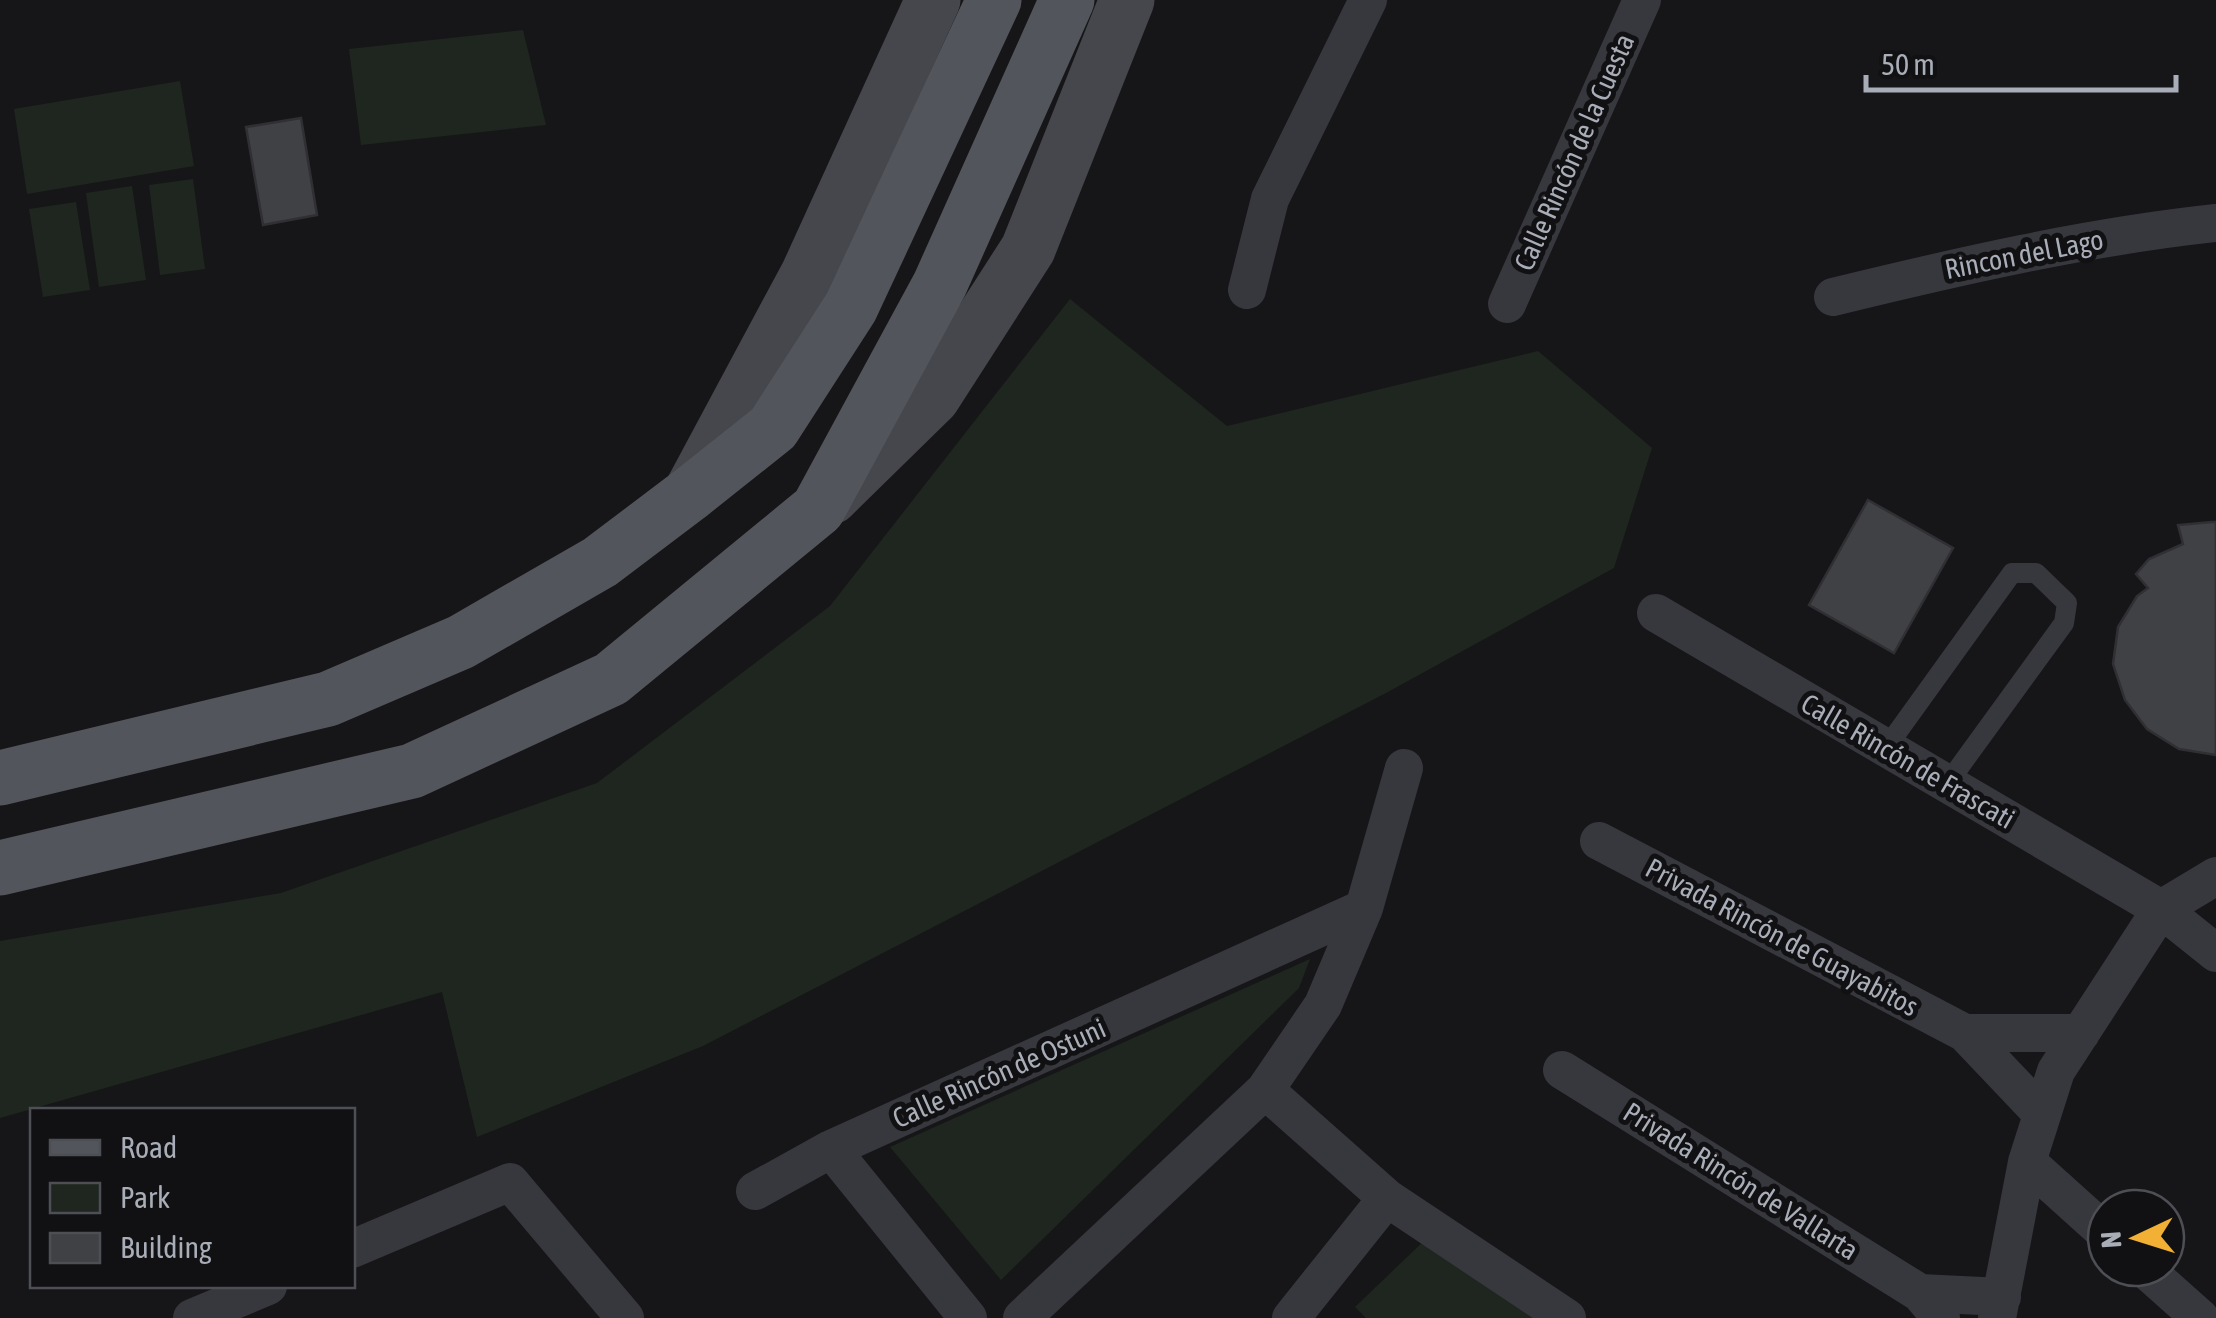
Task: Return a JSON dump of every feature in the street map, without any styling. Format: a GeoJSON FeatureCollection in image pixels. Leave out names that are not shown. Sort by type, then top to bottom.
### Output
{"type":"FeatureCollection","features":[{"type":"Feature","properties":{"kind":"main road"},"geometry":{"type":"LineString","coordinates":[[0,778],[328,699],[460,642],[600,562],[690,494],[773,428],[851,307],[994,0]]}},
{"type":"Feature","properties":{"kind":"main road"},"geometry":{"type":"LineString","coordinates":[[0,868],[412,771],[611,679],[818,509],[940,284],[1067,0]]}},
{"type":"Feature","properties":{"kind":"street"},"geometry":{"type":"LineString","coordinates":[[690,494],[808,274],[934,0]]}},
{"type":"Feature","properties":{"kind":"street"},"geometry":{"type":"LineString","coordinates":[[818,509],[934,398],[1028,249],[1128,0]]}},
{"type":"Feature","properties":{"kind":"street"},"geometry":{"type":"LineString","coordinates":[[1247,290],[1270,199],[1368,0]]}},
{"type":"Feature","properties":{"kind":"street","name":"Calle Rincón de la Cuesta"},"geometry":{"type":"LineString","coordinates":[[1507,304],[1642,0]]}},
{"type":"Feature","properties":{"kind":"street","name":"Rincon del Lago"},"geometry":{"type":"LineString","coordinates":[[1833,297],[1982,261],[2141,231],[2216,223]]}},
{"type":"Feature","properties":{"kind":"street","name":"Calle Rincón de Frascati"},"geometry":{"type":"LineString","coordinates":[[1656,613],[2161,910],[2216,952]]}},
{"type":"Feature","properties":{"kind":"street"},"geometry":{"type":"LineString","coordinates":[[1022,1318],[1265,1090],[1322,1005],[1364,908],[1404,768]]}},
{"type":"Feature","properties":{"kind":"street","name":"Privada Rincón de Guayabitos"},"geometry":{"type":"LineString","coordinates":[[1599,841],[1966,1033],[2041,1113]]}},
{"type":"Feature","properties":{"kind":"street"},"geometry":{"type":"LineString","coordinates":[[1999,1308],[2027,1162],[2056,1071],[2161,910],[2216,876]]}},
{"type":"Feature","properties":{"kind":"street","name":"Calle Rincón de Ostuni"},"geometry":{"type":"LineString","coordinates":[[755,1190],[831,1150],[1364,908]]}},
{"type":"Feature","properties":{"kind":"street","name":"Privada Rincón de Guayabitos"},"geometry":{"type":"LineString","coordinates":[[1966,1033],[2081,1033]]}},
{"type":"Feature","properties":{"kind":"street","name":"Privada Rincón de Vallarta"},"geometry":{"type":"LineString","coordinates":[[1562,1070],[1931,1305],[1999,1308]]}},
{"type":"Feature","properties":{"kind":"street"},"geometry":{"type":"LineString","coordinates":[[1265,1090],[1387,1198],[1567,1318]]}},
{"type":"Feature","properties":{"kind":"street"},"geometry":{"type":"LineString","coordinates":[[831,1150],[968,1318]]}},
{"type":"Feature","properties":{"kind":"street"},"geometry":{"type":"LineString","coordinates":[[2027,1162],[2086,1216]]}},
{"type":"Feature","properties":{"kind":"street"},"geometry":{"type":"LineString","coordinates":[[355,1248],[510,1182],[626,1318]]}},
{"type":"Feature","properties":{"kind":"street"},"geometry":{"type":"LineString","coordinates":[[1291,1318],[1387,1198]]}},
{"type":"Feature","properties":{"kind":"street"},"geometry":{"type":"LineString","coordinates":[[192,1318],[263,1288]]}},
{"type":"Feature","properties":{"kind":"street"},"geometry":{"type":"LineString","coordinates":[[2166,1288],[2200,1318]]}},
{"type":"Feature","properties":{"kind":"lane"},"geometry":{"type":"LineString","coordinates":[[1886,748],[2012,573],[2036,573],[2067,603],[2064,623],[1947,784]]}},
{"type":"Feature","properties":{"kind":"green space"},"geometry":{"type":"Polygon","coordinates":[[[523,30],[546,125],[361,145],[349,49],[523,30]]]}},
{"type":"Feature","properties":{"kind":"green space"},"geometry":{"type":"Polygon","coordinates":[[[180,81],[194,166],[27,194],[14,109],[180,81]]]}},
{"type":"Feature","properties":{"kind":"green space"},"geometry":{"type":"Polygon","coordinates":[[[193,179],[205,269],[160,275],[149,185],[193,179]]]}},
{"type":"Feature","properties":{"kind":"green space"},"geometry":{"type":"Polygon","coordinates":[[[132,186],[146,280],[99,287],[86,193],[132,186]]]}},
{"type":"Feature","properties":{"kind":"green space"},"geometry":{"type":"Polygon","coordinates":[[[76,202],[90,290],[43,297],[29,209],[76,202]]]}},
{"type":"Feature","properties":{"kind":"green space"},"geometry":{"type":"Polygon","coordinates":[[[1070,299],[1227,426],[1538,351],[1652,448],[1614,568],[1386,693],[703,1046],[477,1137],[442,992],[0,1118],[0,941],[281,893],[597,783],[830,606],[1070,299]]]}},
{"type":"Feature","properties":{"kind":"green space"},"geometry":{"type":"Polygon","coordinates":[[[1310,959],[1299,988],[1001,1280],[890,1147],[1310,959]]]}},
{"type":"Feature","properties":{"kind":"green space"},"geometry":{"type":"Polygon","coordinates":[[[1429,1236],[1555,1318],[1366,1318],[1355,1307],[1429,1236]]]}},
{"type":"Feature","properties":{"kind":"building"},"geometry":{"type":"Polygon","coordinates":[[[301,118],[317,215],[263,225],[246,127],[301,118]]]}},
{"type":"Feature","properties":{"kind":"building"},"geometry":{"type":"Polygon","coordinates":[[[1868,500],[1953,548],[1894,653],[1809,605],[1868,500]]]}},
{"type":"Feature","properties":{"kind":"building"},"geometry":{"type":"Polygon","coordinates":[[[2216,522],[2216,755],[2179,749],[2147,729],[2125,700],[2113,664],[2118,627],[2137,596],[2148,588],[2136,574],[2149,559],[2183,544],[2178,525],[2216,522]]]}}]}
